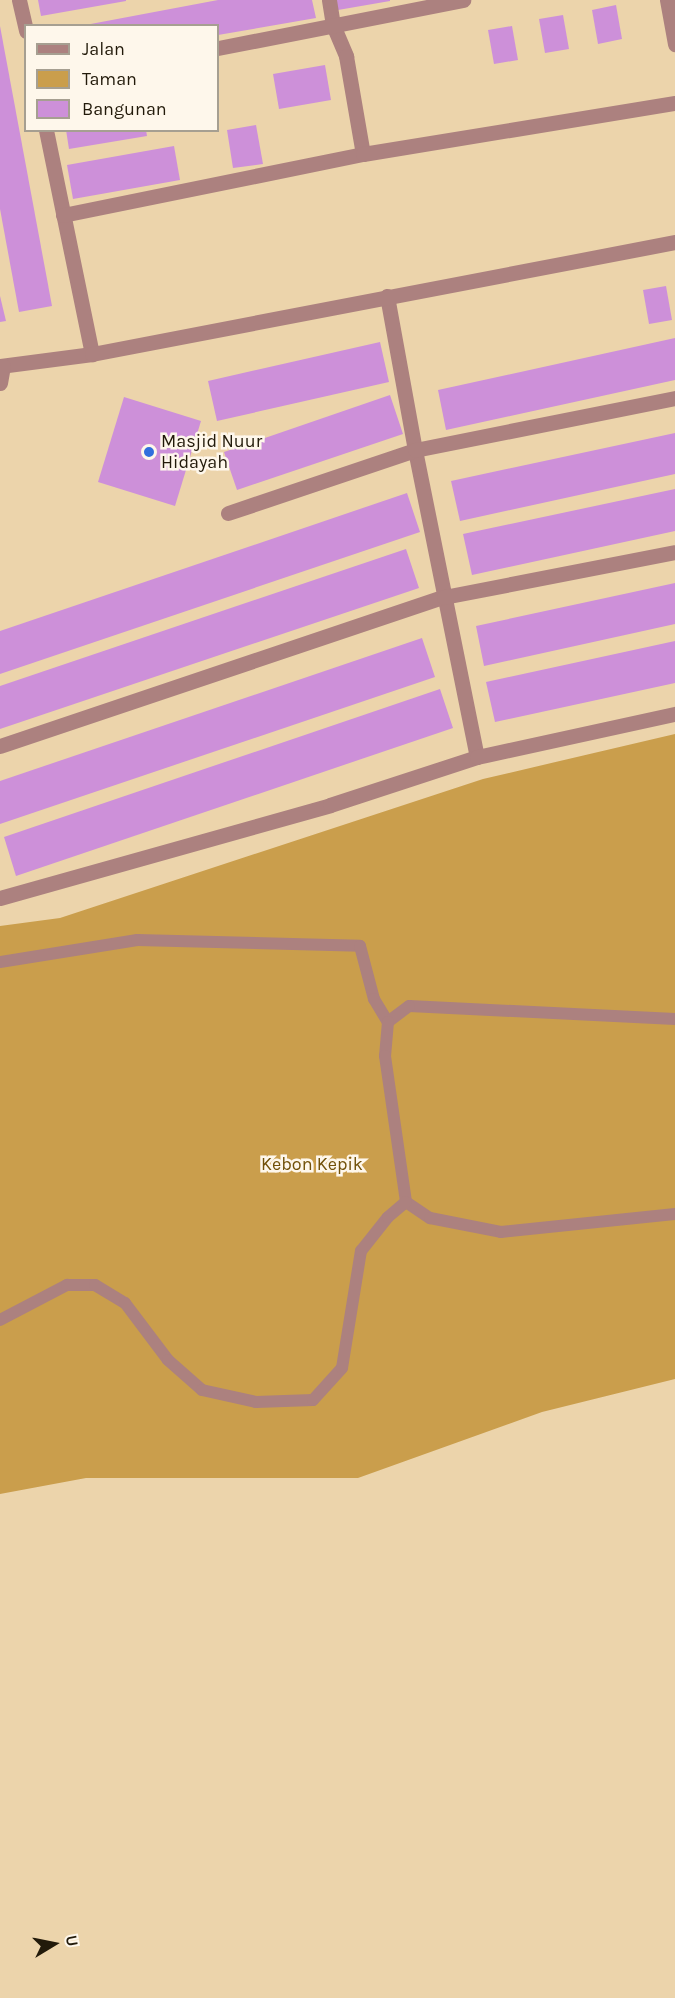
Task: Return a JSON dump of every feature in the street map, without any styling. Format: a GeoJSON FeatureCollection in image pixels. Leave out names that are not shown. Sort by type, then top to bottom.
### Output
{"type":"FeatureCollection","features":[{"type":"Feature","properties":{"kind":"street"},"geometry":{"type":"LineString","coordinates":[[19,0],[24,24]]}},
{"type":"Feature","properties":{"kind":"street"},"geometry":{"type":"LineString","coordinates":[[329,0],[333,25],[346,56],[363,154]]}},
{"type":"Feature","properties":{"kind":"street"},"geometry":{"type":"LineString","coordinates":[[219,48],[463,0]]}},
{"type":"Feature","properties":{"kind":"street"},"geometry":{"type":"LineString","coordinates":[[667,0],[675,44]]}},
{"type":"Feature","properties":{"kind":"street"},"geometry":{"type":"LineString","coordinates":[[63,214],[363,154],[675,102]]}},
{"type":"Feature","properties":{"kind":"street"},"geometry":{"type":"LineString","coordinates":[[46,132],[92,354]]}},
{"type":"Feature","properties":{"kind":"street"},"geometry":{"type":"LineString","coordinates":[[0,383],[1,366],[92,354],[675,242]]}},
{"type":"Feature","properties":{"kind":"street"},"geometry":{"type":"LineString","coordinates":[[387,296],[415,450],[477,757]]}},
{"type":"Feature","properties":{"kind":"street"},"geometry":{"type":"LineString","coordinates":[[228,513],[415,450],[675,398]]}},
{"type":"Feature","properties":{"kind":"street"},"geometry":{"type":"LineString","coordinates":[[0,746],[444,597],[675,552]]}},
{"type":"Feature","properties":{"kind":"street"},"geometry":{"type":"LineString","coordinates":[[0,898],[330,805],[477,757],[675,714]]}},
{"type":"Feature","properties":{"kind":"lane"},"geometry":{"type":"LineString","coordinates":[[0,962],[137,940],[360,946],[374,999],[388,1022],[385,1056],[406,1202],[430,1218],[501,1232],[675,1214]]}},
{"type":"Feature","properties":{"kind":"lane"},"geometry":{"type":"LineString","coordinates":[[388,1022],[409,1006],[675,1019]]}},
{"type":"Feature","properties":{"kind":"lane"},"geometry":{"type":"LineString","coordinates":[[0,1320],[67,1285],[94,1285],[125,1303],[168,1360],[202,1390],[256,1402],[313,1400],[342,1368],[361,1251],[388,1217],[406,1202]]}},
{"type":"Feature","properties":{"kind":"green space","name":"Kebon Kepik"},"geometry":{"type":"Polygon","coordinates":[[[675,734],[675,1379],[542,1412],[358,1478],[86,1478],[0,1494],[0,926],[60,918],[483,779],[675,734]]]}},
{"type":"Feature","properties":{"kind":"building"},"geometry":{"type":"Polygon","coordinates":[[[38,0],[126,0],[126,1],[41,16],[38,0]]]}},
{"type":"Feature","properties":{"kind":"building"},"geometry":{"type":"Polygon","coordinates":[[[218,0],[312,0],[316,18],[219,35],[219,24],[91,24],[218,0]]]}},
{"type":"Feature","properties":{"kind":"building"},"geometry":{"type":"Polygon","coordinates":[[[336,0],[390,0],[390,1],[338,10],[336,0]]]}},
{"type":"Feature","properties":{"kind":"building"},"geometry":{"type":"Polygon","coordinates":[[[616,5],[622,39],[598,44],[592,10],[616,5]]]}},
{"type":"Feature","properties":{"kind":"building"},"geometry":{"type":"Polygon","coordinates":[[[563,15],[569,49],[545,53],[539,19],[563,15]]]}},
{"type":"Feature","properties":{"kind":"building"},"geometry":{"type":"Polygon","coordinates":[[[0,26],[52,306],[19,312],[0,209],[0,26]]]}},
{"type":"Feature","properties":{"kind":"building"},"geometry":{"type":"Polygon","coordinates":[[[512,26],[518,60],[494,64],[488,30],[512,26]]]}},
{"type":"Feature","properties":{"kind":"building"},"geometry":{"type":"Polygon","coordinates":[[[325,65],[331,100],[279,109],[273,74],[325,65]]]}},
{"type":"Feature","properties":{"kind":"building"},"geometry":{"type":"Polygon","coordinates":[[[256,125],[263,164],[233,168],[227,130],[256,125]]]}},
{"type":"Feature","properties":{"kind":"building"},"geometry":{"type":"Polygon","coordinates":[[[66,132],[146,132],[147,136],[69,149],[66,132]]]}},
{"type":"Feature","properties":{"kind":"building"},"geometry":{"type":"Polygon","coordinates":[[[174,146],[180,180],[73,199],[67,165],[174,146]]]}},
{"type":"Feature","properties":{"kind":"building"},"geometry":{"type":"Polygon","coordinates":[[[666,286],[672,320],[649,324],[643,290],[666,286]]]}},
{"type":"Feature","properties":{"kind":"building"},"geometry":{"type":"Polygon","coordinates":[[[0,296],[6,321],[0,322],[0,296]]]}},
{"type":"Feature","properties":{"kind":"building"},"geometry":{"type":"Polygon","coordinates":[[[675,338],[675,380],[446,430],[438,390],[675,338]]]}},
{"type":"Feature","properties":{"kind":"building"},"geometry":{"type":"Polygon","coordinates":[[[380,342],[389,382],[217,421],[208,381],[380,342]]]}},
{"type":"Feature","properties":{"kind":"building"},"geometry":{"type":"Polygon","coordinates":[[[390,395],[403,434],[237,490],[224,452],[390,395]]]}},
{"type":"Feature","properties":{"kind":"building","name":"Masjid Nuur Hidayah"},"geometry":{"type":"Polygon","coordinates":[[[124,397],[201,421],[175,506],[98,482],[124,397]]]}},
{"type":"Feature","properties":{"kind":"building"},"geometry":{"type":"Polygon","coordinates":[[[675,433],[675,474],[460,521],[451,481],[675,433]]]}},
{"type":"Feature","properties":{"kind":"building"},"geometry":{"type":"Polygon","coordinates":[[[675,489],[675,531],[472,575],[463,534],[675,489]]]}},
{"type":"Feature","properties":{"kind":"building"},"geometry":{"type":"Polygon","coordinates":[[[407,493],[420,532],[0,674],[0,631],[407,493]]]}},
{"type":"Feature","properties":{"kind":"building"},"geometry":{"type":"Polygon","coordinates":[[[406,549],[419,588],[0,729],[0,686],[406,549]]]}},
{"type":"Feature","properties":{"kind":"building"},"geometry":{"type":"Polygon","coordinates":[[[675,583],[675,624],[484,666],[476,626],[675,583]]]}},
{"type":"Feature","properties":{"kind":"building"},"geometry":{"type":"Polygon","coordinates":[[[422,638],[435,677],[0,824],[0,781],[422,638]]]}},
{"type":"Feature","properties":{"kind":"building"},"geometry":{"type":"Polygon","coordinates":[[[675,641],[675,683],[495,722],[486,682],[675,641]]]}},
{"type":"Feature","properties":{"kind":"building"},"geometry":{"type":"Polygon","coordinates":[[[440,689],[453,728],[16,876],[4,837],[440,689]]]}},
{"type":"Feature","properties":{"kind":"place","name":"Masjid Nuur Hidayah"},"geometry":{"type":"Point","coordinates":[149,452]}}]}
